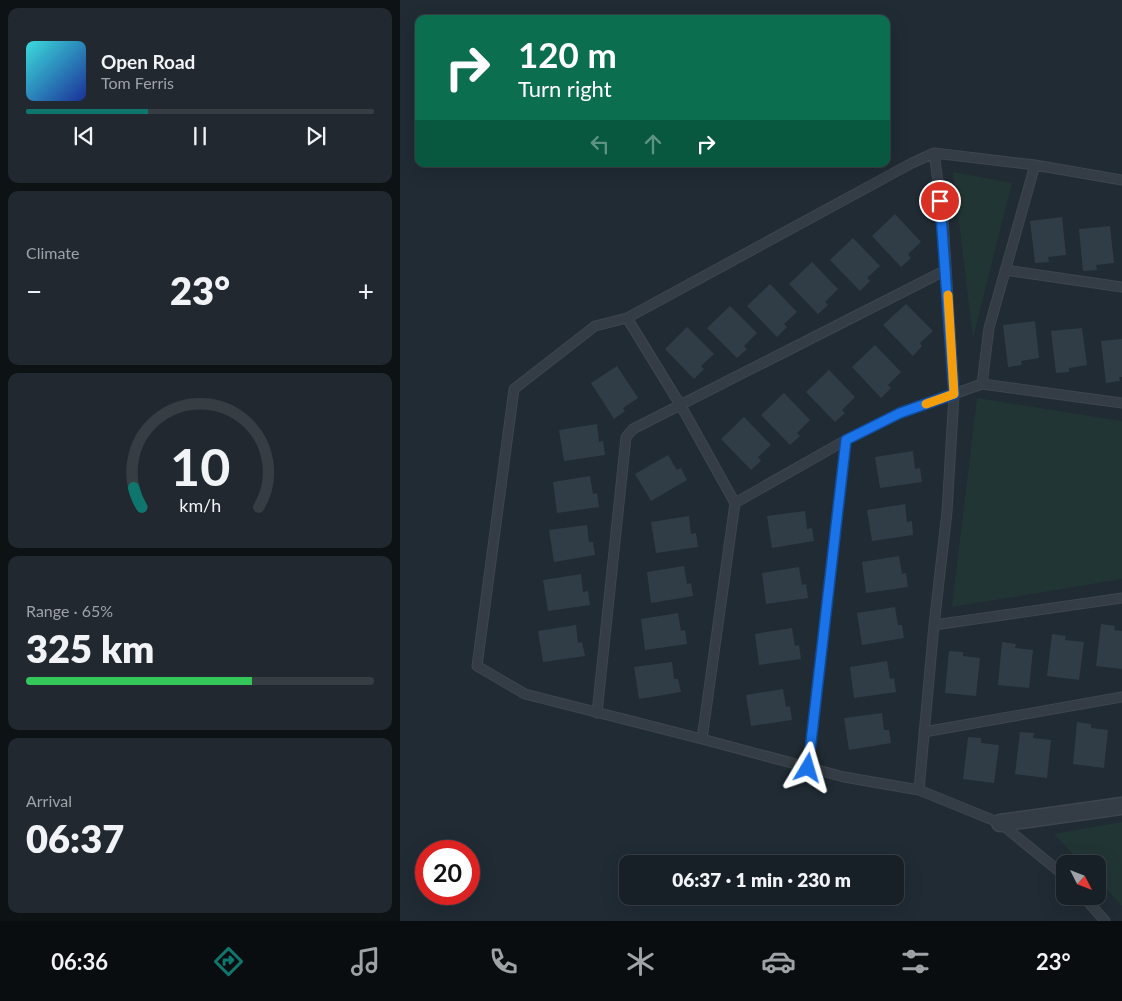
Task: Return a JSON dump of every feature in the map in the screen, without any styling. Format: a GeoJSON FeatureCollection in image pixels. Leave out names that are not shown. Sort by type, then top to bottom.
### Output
{"type":"FeatureCollection","features":[{"type":"Feature","properties":{"kind":"street"},"geometry":{"type":"LineString","coordinates":[[1000,823],[1122,806]]}},
{"type":"Feature","properties":{"kind":"lane"},"geometry":{"type":"LineString","coordinates":[[919,790],[934,625],[947,512],[954,394],[943,218],[934,153]]}},
{"type":"Feature","properties":{"kind":"lane"},"geometry":{"type":"LineString","coordinates":[[1056,869],[1000,823],[919,790],[844,778],[702,738],[525,694],[477,666],[514,389],[595,326],[627,318],[912,163],[934,153],[1035,165],[1122,180]]}},
{"type":"Feature","properties":{"kind":"lane"},"geometry":{"type":"LineString","coordinates":[[982,384],[989,328],[1035,165]]}},
{"type":"Feature","properties":{"kind":"lane"},"geometry":{"type":"LineString","coordinates":[[597,713],[626,437],[632,429],[681,406],[946,270]]}},
{"type":"Feature","properties":{"kind":"lane"},"geometry":{"type":"LineString","coordinates":[[1005,270],[1122,287]]}},
{"type":"Feature","properties":{"kind":"lane"},"geometry":{"type":"LineString","coordinates":[[627,318],[681,406],[735,503],[702,738]]}},
{"type":"Feature","properties":{"kind":"lane"},"geometry":{"type":"LineString","coordinates":[[735,503],[846,440],[900,413],[982,384],[1122,404]]}},
{"type":"Feature","properties":{"kind":"lane"},"geometry":{"type":"LineString","coordinates":[[808,768],[846,440]]}},
{"type":"Feature","properties":{"kind":"lane"},"geometry":{"type":"LineString","coordinates":[[934,625],[1122,598]]}},
{"type":"Feature","properties":{"kind":"lane"},"geometry":{"type":"LineString","coordinates":[[924,732],[1122,697]]}},
{"type":"Feature","properties":{"kind":"lane"},"geometry":{"type":"LineString","coordinates":[[1091,905],[1105,921]]}},
{"type":"Feature","properties":{"kind":"green space"},"geometry":{"type":"Polygon","coordinates":[[[953,172],[1012,183],[973,338],[953,172]]]}},
{"type":"Feature","properties":{"kind":"green space"},"geometry":{"type":"Polygon","coordinates":[[[977,398],[1122,421],[1122,579],[952,607],[977,398]]]}},
{"type":"Feature","properties":{"kind":"green space"},"geometry":{"type":"Polygon","coordinates":[[[1122,822],[1122,906],[1106,889],[1106,855],[1074,855],[1054,834],[1122,822]]]}},
{"type":"Feature","properties":{"kind":"building"},"geometry":{"type":"Polygon","coordinates":[[[895,214],[921,242],[908,254],[911,258],[901,267],[872,236],[895,214]]]}},
{"type":"Feature","properties":{"kind":"building"},"geometry":{"type":"Polygon","coordinates":[[[1062,217],[1066,255],[1048,257],[1049,262],[1035,263],[1030,221],[1062,217]]]}},
{"type":"Feature","properties":{"kind":"building"},"geometry":{"type":"Polygon","coordinates":[[[1110,226],[1114,263],[1096,265],[1097,270],[1083,271],[1079,229],[1110,226]]]}},
{"type":"Feature","properties":{"kind":"building"},"geometry":{"type":"Polygon","coordinates":[[[853,238],[880,266],[867,278],[870,281],[860,291],[830,260],[853,238]]]}},
{"type":"Feature","properties":{"kind":"building"},"geometry":{"type":"Polygon","coordinates":[[[812,262],[838,289],[825,302],[828,305],[818,314],[789,284],[812,262]]]}},
{"type":"Feature","properties":{"kind":"building"},"geometry":{"type":"Polygon","coordinates":[[[770,284],[797,312],[784,324],[787,327],[777,337],[747,306],[770,284]]]}},
{"type":"Feature","properties":{"kind":"building"},"geometry":{"type":"Polygon","coordinates":[[[906,304],[933,331],[920,343],[922,346],[913,356],[883,325],[906,304]]]}},
{"type":"Feature","properties":{"kind":"building"},"geometry":{"type":"Polygon","coordinates":[[[730,306],[757,333],[744,346],[747,349],[737,358],[707,328],[730,306]]]}},
{"type":"Feature","properties":{"kind":"building"},"geometry":{"type":"Polygon","coordinates":[[[1035,321],[1039,358],[1021,361],[1022,365],[1008,367],[1003,325],[1035,321]]]}},
{"type":"Feature","properties":{"kind":"building"},"geometry":{"type":"Polygon","coordinates":[[[687,327],[714,354],[701,366],[704,369],[694,379],[665,349],[687,327]]]}},
{"type":"Feature","properties":{"kind":"building"},"geometry":{"type":"Polygon","coordinates":[[[1082,328],[1087,365],[1069,368],[1069,372],[1056,373],[1051,331],[1082,328]]]}},
{"type":"Feature","properties":{"kind":"building"},"geometry":{"type":"Polygon","coordinates":[[[1122,339],[1122,377],[1119,377],[1120,381],[1106,383],[1101,341],[1122,339]]]}},
{"type":"Feature","properties":{"kind":"building"},"geometry":{"type":"Polygon","coordinates":[[[875,345],[901,372],[888,385],[891,388],[881,398],[852,367],[875,345]]]}},
{"type":"Feature","properties":{"kind":"building"},"geometry":{"type":"Polygon","coordinates":[[[617,366],[638,398],[623,408],[625,411],[614,419],[591,383],[617,366]]]}},
{"type":"Feature","properties":{"kind":"building"},"geometry":{"type":"Polygon","coordinates":[[[829,370],[855,397],[842,410],[845,413],[835,422],[806,392],[829,370]]]}},
{"type":"Feature","properties":{"kind":"building"},"geometry":{"type":"Polygon","coordinates":[[[784,393],[810,420],[797,433],[800,436],[790,445],[761,415],[784,393]]]}},
{"type":"Feature","properties":{"kind":"building"},"geometry":{"type":"Polygon","coordinates":[[[744,417],[771,445],[758,457],[761,461],[751,470],[721,439],[744,417]]]}},
{"type":"Feature","properties":{"kind":"building"},"geometry":{"type":"Polygon","coordinates":[[[597,424],[599,442],[603,441],[605,455],[564,461],[559,430],[597,424]]]}},
{"type":"Feature","properties":{"kind":"building"},"geometry":{"type":"Polygon","coordinates":[[[913,451],[915,469],[920,468],[922,482],[880,488],[875,457],[913,451]]]}},
{"type":"Feature","properties":{"kind":"building"},"geometry":{"type":"Polygon","coordinates":[[[668,455],[677,470],[681,468],[687,480],[651,501],[635,474],[668,455]]]}},
{"type":"Feature","properties":{"kind":"building"},"geometry":{"type":"Polygon","coordinates":[[[590,476],[593,494],[597,493],[599,507],[557,513],[553,482],[590,476]]]}},
{"type":"Feature","properties":{"kind":"building"},"geometry":{"type":"Polygon","coordinates":[[[905,504],[907,522],[912,521],[913,535],[872,541],[867,510],[905,504]]]}},
{"type":"Feature","properties":{"kind":"building"},"geometry":{"type":"Polygon","coordinates":[[[805,511],[807,529],[812,528],[814,541],[772,548],[767,516],[805,511]]]}},
{"type":"Feature","properties":{"kind":"building"},"geometry":{"type":"Polygon","coordinates":[[[689,516],[691,534],[696,533],[698,547],[656,553],[651,522],[689,516]]]}},
{"type":"Feature","properties":{"kind":"building"},"geometry":{"type":"Polygon","coordinates":[[[587,525],[589,542],[593,542],[595,555],[554,562],[549,530],[587,525]]]}},
{"type":"Feature","properties":{"kind":"building"},"geometry":{"type":"Polygon","coordinates":[[[899,556],[902,574],[906,573],[908,587],[866,593],[862,562],[899,556]]]}},
{"type":"Feature","properties":{"kind":"building"},"geometry":{"type":"Polygon","coordinates":[[[684,566],[687,584],[691,583],[693,596],[651,603],[647,572],[684,566]]]}},
{"type":"Feature","properties":{"kind":"building"},"geometry":{"type":"Polygon","coordinates":[[[799,567],[802,585],[806,584],[808,598],[766,604],[762,573],[799,567]]]}},
{"type":"Feature","properties":{"kind":"building"},"geometry":{"type":"Polygon","coordinates":[[[581,574],[583,592],[588,591],[590,605],[548,611],[543,580],[581,574]]]}},
{"type":"Feature","properties":{"kind":"building"},"geometry":{"type":"Polygon","coordinates":[[[895,607],[898,625],[902,625],[904,638],[862,645],[857,613],[895,607]]]}},
{"type":"Feature","properties":{"kind":"building"},"geometry":{"type":"Polygon","coordinates":[[[678,613],[681,631],[685,630],[687,644],[645,650],[641,619],[678,613]]]}},
{"type":"Feature","properties":{"kind":"building"},"geometry":{"type":"Polygon","coordinates":[[[1101,624],[1115,626],[1114,630],[1122,631],[1122,669],[1096,666],[1101,624]]]}},
{"type":"Feature","properties":{"kind":"building"},"geometry":{"type":"Polygon","coordinates":[[[576,625],[578,643],[582,642],[585,656],[543,662],[538,631],[576,625]]]}},
{"type":"Feature","properties":{"kind":"building"},"geometry":{"type":"Polygon","coordinates":[[[792,628],[795,646],[799,645],[801,659],[759,665],[755,634],[792,628]]]}},
{"type":"Feature","properties":{"kind":"building"},"geometry":{"type":"Polygon","coordinates":[[[1052,634],[1066,636],[1065,640],[1084,642],[1079,680],[1047,676],[1052,634]]]}},
{"type":"Feature","properties":{"kind":"building"},"geometry":{"type":"Polygon","coordinates":[[[1002,642],[1016,644],[1015,648],[1033,650],[1029,688],[998,685],[1002,642]]]}},
{"type":"Feature","properties":{"kind":"building"},"geometry":{"type":"Polygon","coordinates":[[[949,651],[963,652],[963,656],[980,658],[976,696],[945,693],[949,651]]]}},
{"type":"Feature","properties":{"kind":"building"},"geometry":{"type":"Polygon","coordinates":[[[887,661],[890,679],[894,678],[896,692],[854,698],[850,667],[887,661]]]}},
{"type":"Feature","properties":{"kind":"building"},"geometry":{"type":"Polygon","coordinates":[[[672,662],[674,679],[678,679],[681,692],[639,699],[634,667],[672,662]]]}},
{"type":"Feature","properties":{"kind":"building"},"geometry":{"type":"Polygon","coordinates":[[[783,689],[786,707],[790,706],[792,720],[751,726],[746,695],[783,689]]]}},
{"type":"Feature","properties":{"kind":"building"},"geometry":{"type":"Polygon","coordinates":[[[882,713],[884,730],[889,730],[891,743],[849,750],[844,718],[882,713]]]}},
{"type":"Feature","properties":{"kind":"building"},"geometry":{"type":"Polygon","coordinates":[[[1077,722],[1091,724],[1091,728],[1108,730],[1104,768],[1073,764],[1077,722]]]}},
{"type":"Feature","properties":{"kind":"building"},"geometry":{"type":"Polygon","coordinates":[[[1020,732],[1034,733],[1033,738],[1051,740],[1047,778],[1015,774],[1020,732]]]}},
{"type":"Feature","properties":{"kind":"building"},"geometry":{"type":"Polygon","coordinates":[[[968,737],[981,738],[981,743],[999,745],[994,783],[963,779],[968,737]]]}},
{"type":"Feature","properties":{"kind":"slow traffic"},"geometry":{"type":"LineString","coordinates":[[926,404],[954,394],[948,295]]}},
{"type":"Feature","properties":{"kind":"route"},"geometry":{"type":"LineString","coordinates":[[808,768],[846,440],[900,413],[954,394],[943,218],[940,201]]}}]}
